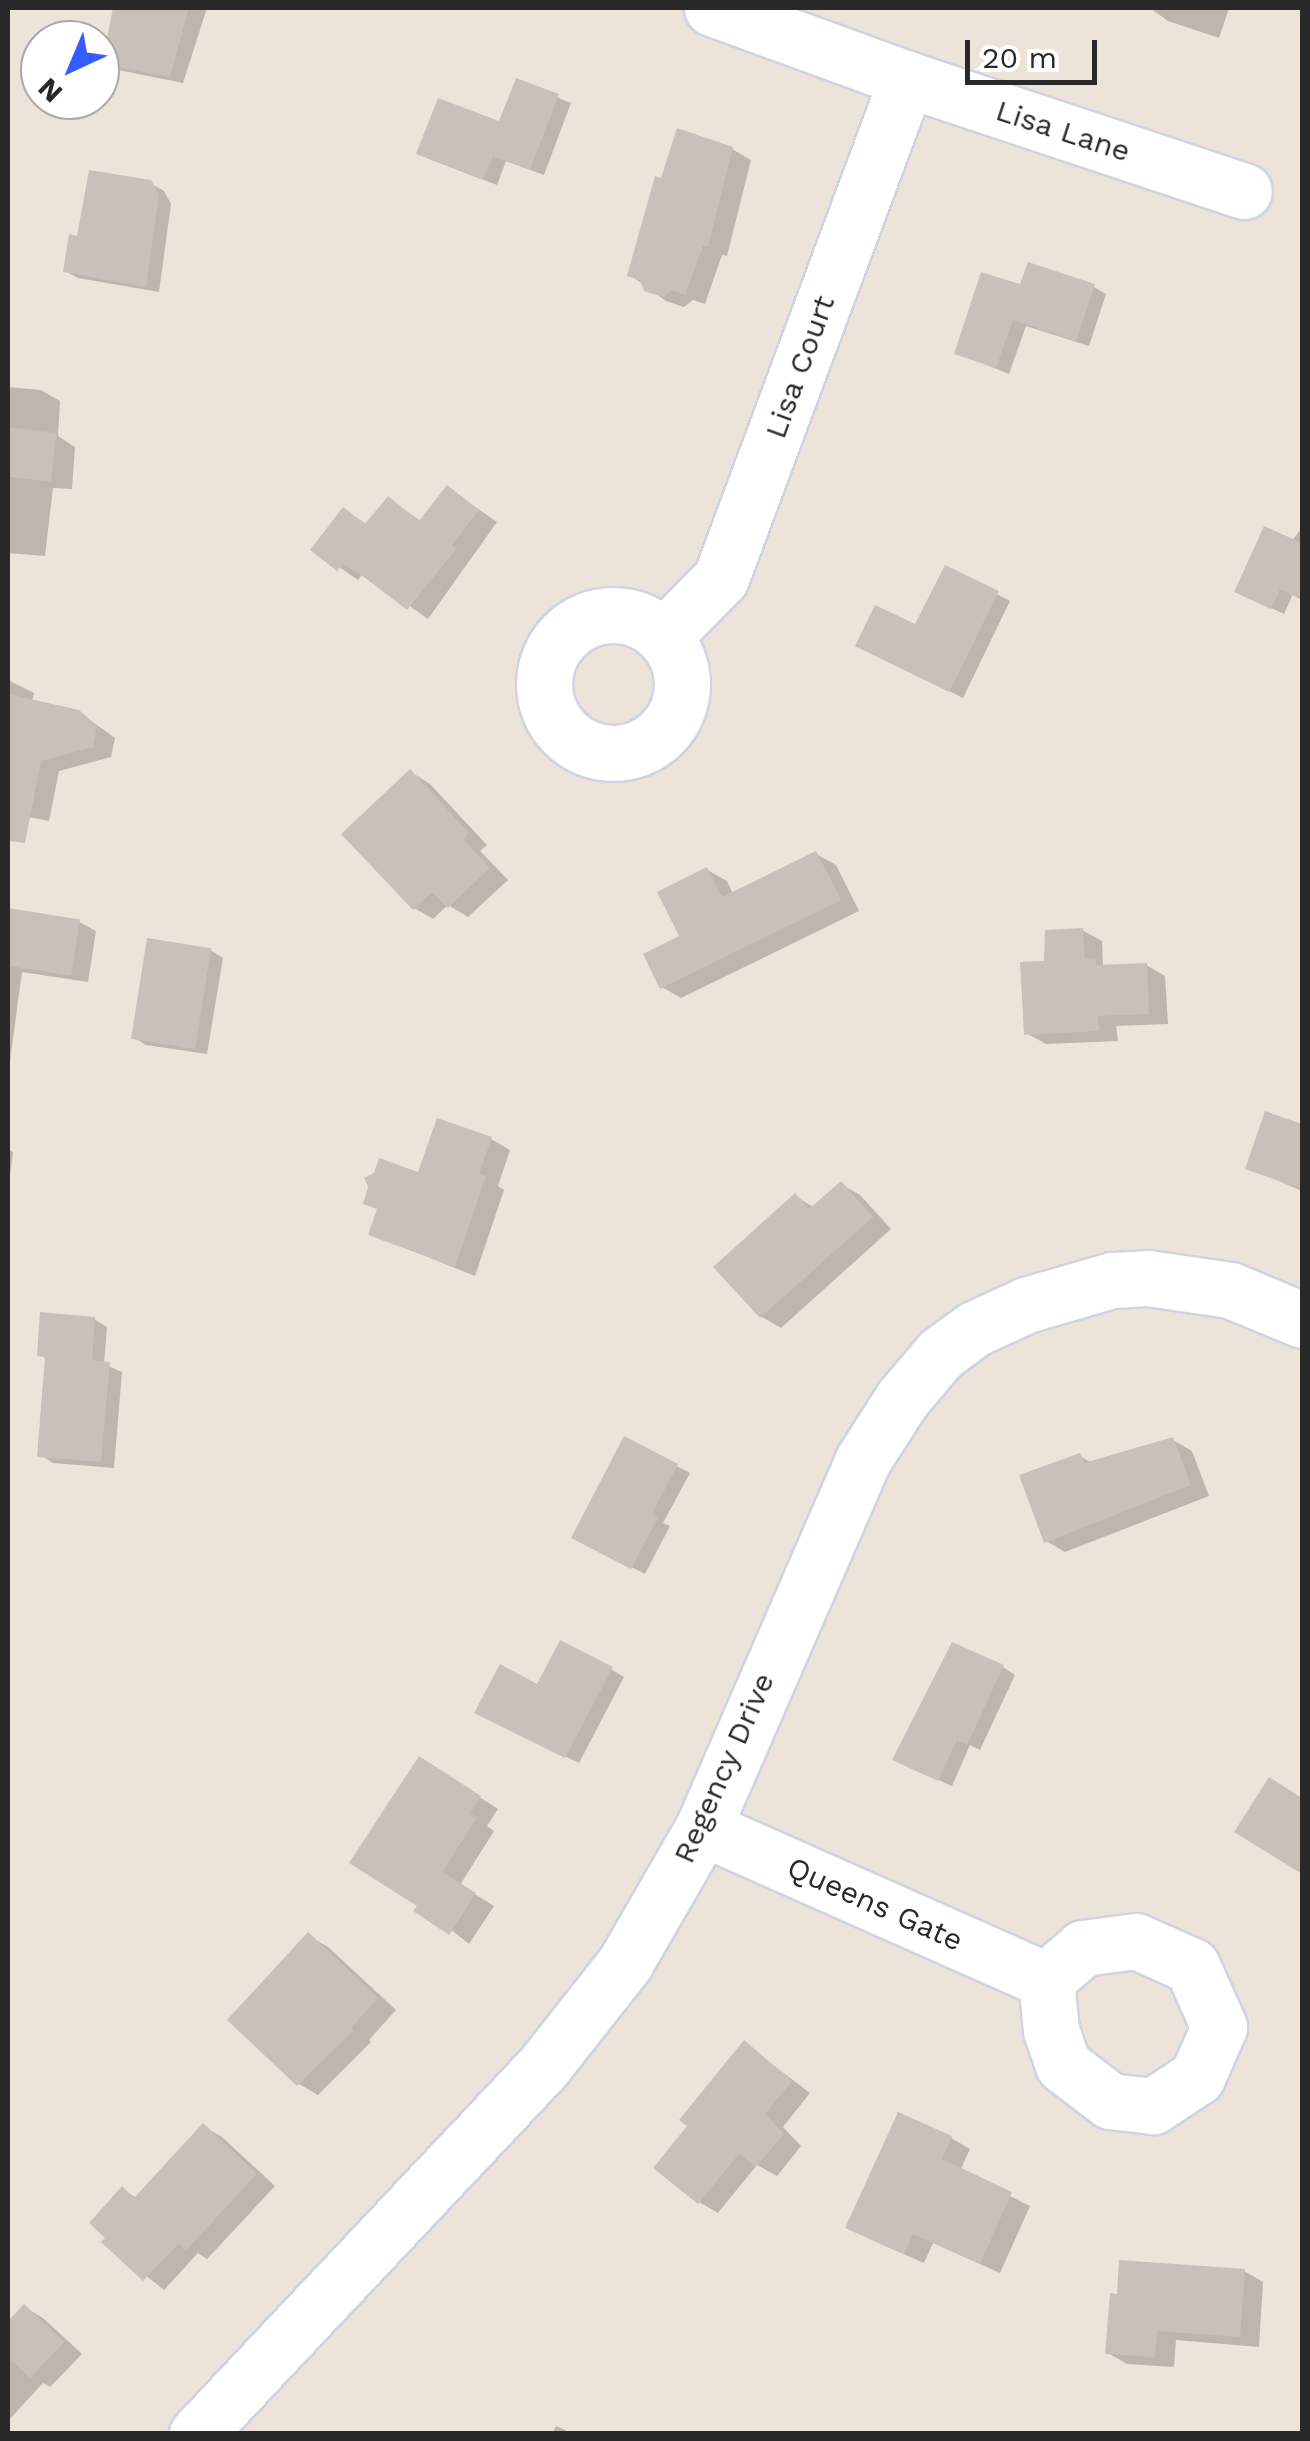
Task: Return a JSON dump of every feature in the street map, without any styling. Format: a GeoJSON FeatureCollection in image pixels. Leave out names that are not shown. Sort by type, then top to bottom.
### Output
{"type":"FeatureCollection","features":[{"type":"Feature","properties":{"kind":"street","name":"Lisa Lane"},"geometry":{"type":"LineString","coordinates":[[712,8],[907,79],[1244,191]]}},
{"type":"Feature","properties":{"kind":"street","name":"Lisa Court"},"geometry":{"type":"LineString","coordinates":[[664,636],[721,578],[907,79]]}},
{"type":"Feature","properties":{"kind":"street","name":"Regency Drive"},"geometry":{"type":"LineString","coordinates":[[197,2434],[586,2016],[633,1951],[703,1828],[863,1460],[902,1400],[940,1354],[974,1329],[1026,1305],[1081,1285],[1112,1280],[1148,1278],[1230,1290],[1302,1320]]}},
{"type":"Feature","properties":{"kind":"street","name":"Queens Gate"},"geometry":{"type":"LineString","coordinates":[[703,1828],[1046,1980]]}},
{"type":"Feature","properties":{"kind":"building"},"geometry":{"type":"Polygon","coordinates":[[[113,8],[189,8],[170,77],[120,67],[120,20],[111,20],[113,8]]]}},
{"type":"Feature","properties":{"kind":"building"},"geometry":{"type":"Polygon","coordinates":[[[516,78],[559,94],[530,170],[493,156],[483,180],[416,154],[438,98],[499,121],[516,78]]]}},
{"type":"Feature","properties":{"kind":"building"},"geometry":{"type":"Polygon","coordinates":[[[677,128],[733,147],[708,247],[703,246],[685,295],[672,290],[663,297],[644,291],[640,280],[627,276],[655,176],[661,178],[677,128]]]}},
{"type":"Feature","properties":{"kind":"building"},"geometry":{"type":"Polygon","coordinates":[[[89,170],[151,180],[159,195],[146,287],[63,272],[69,234],[77,236],[89,170]]]}},
{"type":"Feature","properties":{"kind":"building"},"geometry":{"type":"Polygon","coordinates":[[[1028,262],[1095,284],[1076,341],[1013,320],[996,368],[954,354],[981,272],[1020,284],[1028,262]]]}},
{"type":"Feature","properties":{"kind":"building"},"geometry":{"type":"Polygon","coordinates":[[[8,427],[57,433],[51,482],[8,476],[8,427]]]}},
{"type":"Feature","properties":{"kind":"building"},"geometry":{"type":"Polygon","coordinates":[[[447,485],[479,510],[452,545],[456,549],[407,610],[360,574],[343,564],[337,571],[310,550],[343,507],[365,524],[388,496],[419,521],[447,485]]]}},
{"type":"Feature","properties":{"kind":"building"},"geometry":{"type":"Polygon","coordinates":[[[1264,526],[1302,543],[1302,600],[1280,589],[1271,609],[1234,592],[1264,526]]]}},
{"type":"Feature","properties":{"kind":"building"},"geometry":{"type":"Polygon","coordinates":[[[945,565],[999,591],[949,692],[855,646],[875,605],[915,624],[945,565]]]}},
{"type":"Feature","properties":{"kind":"building"},"geometry":{"type":"Polygon","coordinates":[[[8,694],[79,710],[97,726],[93,747],[41,761],[25,843],[8,841],[8,694]]]}},
{"type":"Feature","properties":{"kind":"building"},"geometry":{"type":"Polygon","coordinates":[[[410,769],[469,833],[463,839],[490,868],[448,908],[432,892],[413,910],[341,834],[410,769]]]}},
{"type":"Feature","properties":{"kind":"building"},"geometry":{"type":"Polygon","coordinates":[[[816,851],[841,900],[660,989],[643,954],[679,936],[657,892],[707,867],[722,897],[816,851]]]}},
{"type":"Feature","properties":{"kind":"building"},"geometry":{"type":"Polygon","coordinates":[[[8,908],[80,919],[71,976],[8,966],[8,908]]]}},
{"type":"Feature","properties":{"kind":"building"},"geometry":{"type":"Polygon","coordinates":[[[1083,928],[1085,959],[1095,958],[1096,965],[1147,963],[1149,1014],[1098,1016],[1099,1031],[1024,1035],[1020,962],[1044,961],[1045,930],[1083,928]]]}},
{"type":"Feature","properties":{"kind":"building"},"geometry":{"type":"Polygon","coordinates":[[[147,938],[211,948],[195,1049],[131,1039],[147,938]]]}},
{"type":"Feature","properties":{"kind":"building"},"geometry":{"type":"Polygon","coordinates":[[[1265,1111],[1302,1124],[1302,1189],[1245,1169],[1265,1111]]]}},
{"type":"Feature","properties":{"kind":"building"},"geometry":{"type":"Polygon","coordinates":[[[437,1118],[492,1137],[479,1174],[486,1176],[455,1267],[368,1235],[377,1209],[363,1204],[368,1187],[364,1178],[374,1173],[379,1158],[418,1172],[437,1118]]]}},
{"type":"Feature","properties":{"kind":"building"},"geometry":{"type":"Polygon","coordinates":[[[841,1181],[873,1217],[760,1318],[713,1267],[795,1193],[809,1209],[841,1181]]]}},
{"type":"Feature","properties":{"kind":"building"},"geometry":{"type":"Polygon","coordinates":[[[40,1312],[95,1317],[92,1360],[110,1362],[101,1462],[37,1457],[45,1357],[37,1356],[40,1312]]]}},
{"type":"Feature","properties":{"kind":"building"},"geometry":{"type":"Polygon","coordinates":[[[624,1436],[678,1464],[652,1514],[658,1517],[631,1569],[571,1538],[624,1436]]]}},
{"type":"Feature","properties":{"kind":"building"},"geometry":{"type":"Polygon","coordinates":[[[1173,1437],[1191,1485],[1044,1543],[1019,1475],[1080,1453],[1084,1463],[1173,1437]]]}},
{"type":"Feature","properties":{"kind":"building"},"geometry":{"type":"Polygon","coordinates":[[[560,1640],[613,1667],[565,1758],[474,1713],[500,1664],[537,1684],[560,1640]]]}},
{"type":"Feature","properties":{"kind":"building"},"geometry":{"type":"Polygon","coordinates":[[[952,1642],[1004,1665],[967,1745],[957,1740],[938,1781],[892,1760],[952,1642]]]}},
{"type":"Feature","properties":{"kind":"building"},"geometry":{"type":"Polygon","coordinates":[[[419,1756],[481,1796],[470,1814],[477,1818],[442,1872],[476,1893],[449,1935],[413,1911],[417,1906],[349,1863],[419,1756]]]}},
{"type":"Feature","properties":{"kind":"building"},"geometry":{"type":"Polygon","coordinates":[[[1269,1777],[1302,1798],[1302,1874],[1234,1832],[1269,1777]]]}},
{"type":"Feature","properties":{"kind":"building"},"geometry":{"type":"Polygon","coordinates":[[[308,1932],[378,1998],[351,2028],[354,2030],[297,2086],[227,2020],[308,1932]]]}},
{"type":"Feature","properties":{"kind":"building"},"geometry":{"type":"Polygon","coordinates":[[[744,2040],[792,2081],[765,2114],[784,2134],[756,2167],[739,2154],[698,2204],[653,2168],[687,2126],[679,2120],[744,2040]]]}},
{"type":"Feature","properties":{"kind":"building"},"geometry":{"type":"Polygon","coordinates":[[[898,2112],[952,2136],[942,2159],[1012,2192],[980,2264],[913,2234],[904,2254],[845,2228],[898,2112]]]}},
{"type":"Feature","properties":{"kind":"building"},"geometry":{"type":"Polygon","coordinates":[[[203,2123],[257,2174],[186,2250],[179,2243],[143,2281],[101,2242],[105,2238],[89,2223],[122,2186],[134,2198],[203,2123]]]}},
{"type":"Feature","properties":{"kind":"building"},"geometry":{"type":"Polygon","coordinates":[[[1119,2260],[1245,2269],[1240,2337],[1157,2331],[1155,2357],[1105,2354],[1110,2293],[1117,2294],[1119,2260]]]}},
{"type":"Feature","properties":{"kind":"building"},"geometry":{"type":"Polygon","coordinates":[[[24,2304],[64,2342],[30,2378],[8,2357],[8,2321],[24,2304]]]}}]}
